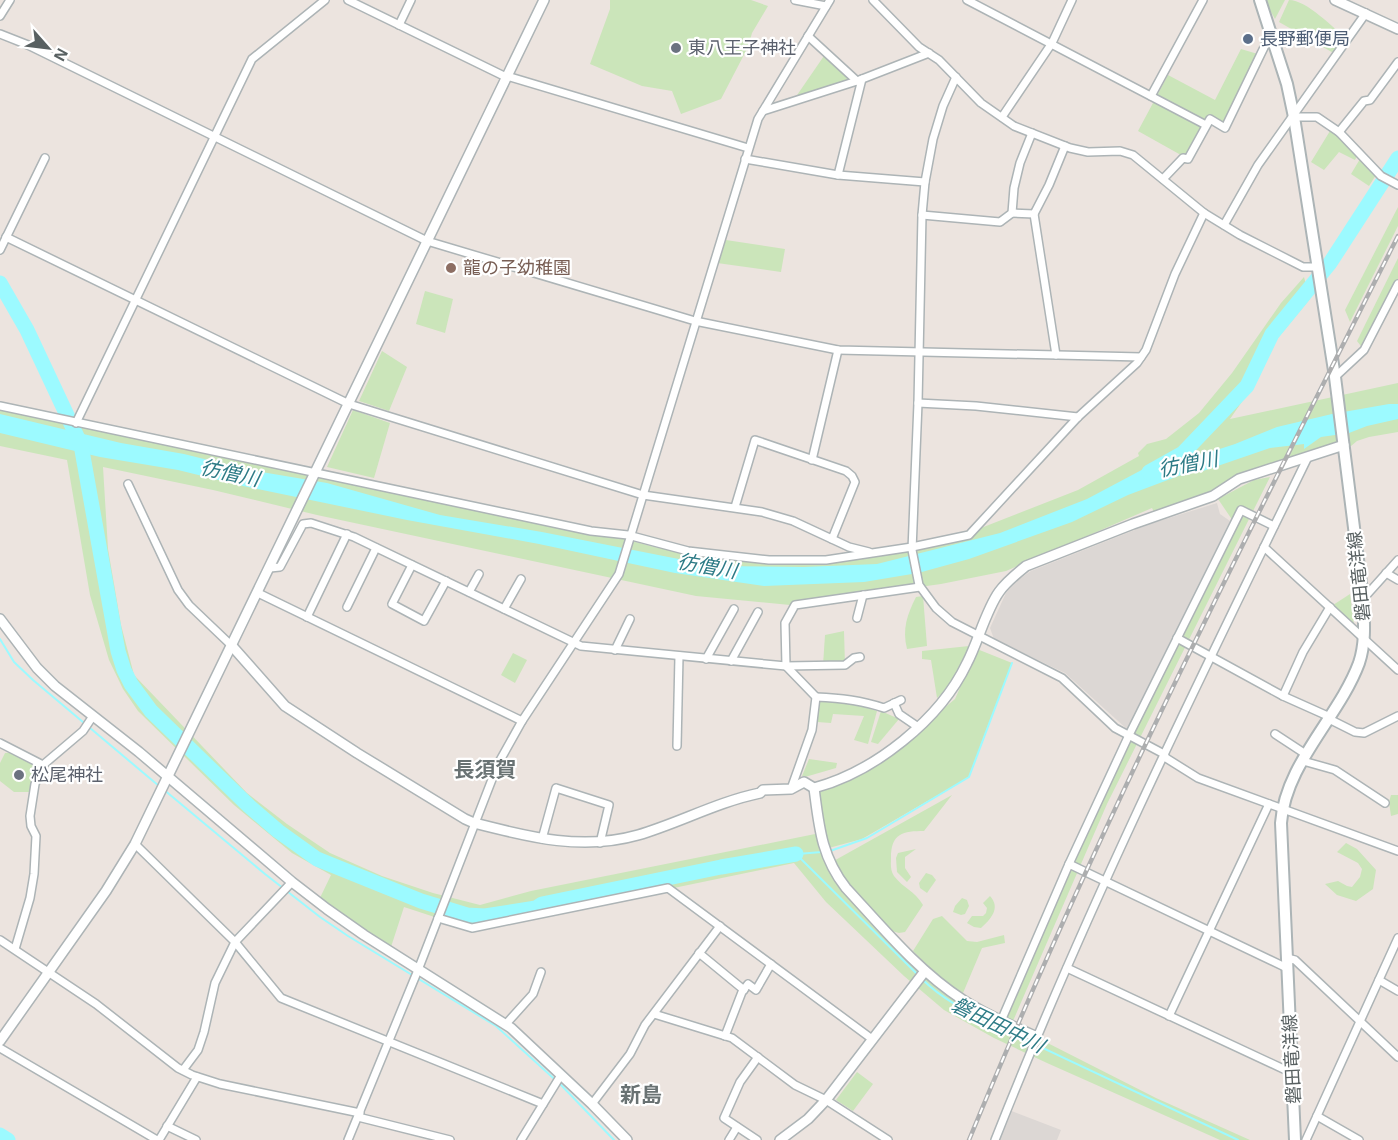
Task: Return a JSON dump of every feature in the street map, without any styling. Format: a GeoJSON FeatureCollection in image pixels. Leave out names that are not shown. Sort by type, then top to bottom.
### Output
{"type":"FeatureCollection","features":[{"type":"Feature","properties":{"kind":"main road","name":"磐田竜洋線"},"geometry":{"type":"LineString","coordinates":[[1260,0],[1287,84],[1294,117],[1339,403],[1363,599],[1364,638],[1358,663],[1347,688],[1287,790],[1282,809],[1296,1140]]}},
{"type":"Feature","properties":{"kind":"street"},"geometry":{"type":"LineString","coordinates":[[0,16],[10,0]]}},
{"type":"Feature","properties":{"kind":"street"},"geometry":{"type":"LineString","coordinates":[[76,423],[252,59],[324,0]]}},
{"type":"Feature","properties":{"kind":"street"},"geometry":{"type":"LineString","coordinates":[[348,0],[506,76],[748,148]]}},
{"type":"Feature","properties":{"kind":"street"},"geometry":{"type":"LineString","coordinates":[[399,25],[411,0]]}},
{"type":"Feature","properties":{"kind":"street"},"geometry":{"type":"LineString","coordinates":[[0,1041],[106,891],[135,844],[544,0]]}},
{"type":"Feature","properties":{"kind":"street"},"geometry":{"type":"LineString","coordinates":[[348,1140],[418,970],[498,764],[522,721],[619,574],[748,148],[763,111],[828,3],[795,0]]}},
{"type":"Feature","properties":{"kind":"street"},"geometry":{"type":"LineString","coordinates":[[873,0],[919,46],[939,60],[981,103],[1014,126],[1065,146],[1088,152],[1120,151],[1133,155],[1204,213],[1303,267],[1318,267]]}},
{"type":"Feature","properties":{"kind":"street"},"geometry":{"type":"LineString","coordinates":[[967,0],[1206,125]]}},
{"type":"Feature","properties":{"kind":"street"},"geometry":{"type":"LineString","coordinates":[[1002,117],[1052,43],[1072,0]]}},
{"type":"Feature","properties":{"kind":"street"},"geometry":{"type":"LineString","coordinates":[[1151,96],[1203,0]]}},
{"type":"Feature","properties":{"kind":"street"},"geometry":{"type":"LineString","coordinates":[[1335,0],[1398,28]]}},
{"type":"Feature","properties":{"kind":"street"},"geometry":{"type":"LineString","coordinates":[[1224,225],[1258,165],[1366,13]]}},
{"type":"Feature","properties":{"kind":"street"},"geometry":{"type":"LineString","coordinates":[[1163,179],[1183,158],[1188,159],[1210,119],[1226,128],[1271,33]]}},
{"type":"Feature","properties":{"kind":"street"},"geometry":{"type":"LineString","coordinates":[[0,34],[38,50],[427,241],[695,321],[838,350],[1141,357]]}},
{"type":"Feature","properties":{"kind":"street"},"geometry":{"type":"LineString","coordinates":[[808,36],[859,80]]}},
{"type":"Feature","properties":{"kind":"street"},"geometry":{"type":"LineString","coordinates":[[763,111],[859,80],[929,53]]}},
{"type":"Feature","properties":{"kind":"street"},"geometry":{"type":"LineString","coordinates":[[1339,132],[1364,101],[1370,100],[1398,62]]}},
{"type":"Feature","properties":{"kind":"street"},"geometry":{"type":"LineString","coordinates":[[956,77],[943,106],[933,139],[922,215],[920,351],[912,549],[919,586],[936,608],[952,622],[1062,678],[1115,728],[1164,754],[1166,758],[1198,778],[1398,851]]}},
{"type":"Feature","properties":{"kind":"street"},"geometry":{"type":"LineString","coordinates":[[838,175],[859,80]]}},
{"type":"Feature","properties":{"kind":"street"},"geometry":{"type":"LineString","coordinates":[[1294,117],[1317,117],[1339,132],[1381,176],[1398,185]]}},
{"type":"Feature","properties":{"kind":"street"},"geometry":{"type":"LineString","coordinates":[[1012,213],[1014,188],[1020,163],[1032,133]]}},
{"type":"Feature","properties":{"kind":"street"},"geometry":{"type":"LineString","coordinates":[[1056,355],[1034,214],[1065,146]]}},
{"type":"Feature","properties":{"kind":"street"},"geometry":{"type":"LineString","coordinates":[[0,250],[45,158]]}},
{"type":"Feature","properties":{"kind":"street"},"geometry":{"type":"LineString","coordinates":[[745,159],[838,175],[925,182]]}},
{"type":"Feature","properties":{"kind":"street"},"geometry":{"type":"LineString","coordinates":[[922,215],[1000,222],[1012,213],[1034,214]]}},
{"type":"Feature","properties":{"kind":"street"},"geometry":{"type":"LineString","coordinates":[[0,406],[314,475],[688,551],[769,560],[826,560],[912,549],[969,535],[1078,417],[1137,363],[1146,350],[1175,274],[1204,213]]}},
{"type":"Feature","properties":{"kind":"street"},"geometry":{"type":"LineString","coordinates":[[6,237],[349,404],[644,495],[762,512],[793,521],[849,547],[872,553]]}},
{"type":"Feature","properties":{"kind":"street"},"geometry":{"type":"LineString","coordinates":[[1335,377],[1364,350],[1397,288]]}},
{"type":"Feature","properties":{"kind":"street"},"geometry":{"type":"LineString","coordinates":[[812,460],[838,350]]}},
{"type":"Feature","properties":{"kind":"street"},"geometry":{"type":"LineString","coordinates":[[918,403],[976,405],[1078,417]]}},
{"type":"Feature","properties":{"kind":"street"},"geometry":{"type":"LineString","coordinates":[[735,507],[755,440],[846,471],[852,476],[855,482],[832,539]]}},
{"type":"Feature","properties":{"kind":"street"},"geometry":{"type":"LineString","coordinates":[[814,788],[876,762],[937,711],[954,689],[999,592],[1013,576],[1026,566],[1133,524],[1213,496],[1239,479],[1344,445]]}},
{"type":"Feature","properties":{"kind":"street"},"geometry":{"type":"LineString","coordinates":[[994,1140],[1067,968],[1164,754],[1308,457]]}},
{"type":"Feature","properties":{"kind":"street"},"geometry":{"type":"LineString","coordinates":[[128,484],[178,590],[285,706],[357,753],[474,823],[542,839],[571,843],[600,843],[640,835],[763,790],[791,789],[804,782],[814,788]]}},
{"type":"Feature","properties":{"kind":"street"},"geometry":{"type":"LineString","coordinates":[[1001,1021],[1069,864],[1129,735],[1241,510],[1274,526]]}},
{"type":"Feature","properties":{"kind":"street"},"geometry":{"type":"LineString","coordinates":[[270,568],[280,567],[303,524],[311,523],[347,534],[581,646],[786,666],[845,664],[860,657]]}},
{"type":"Feature","properties":{"kind":"street"},"geometry":{"type":"LineString","coordinates":[[308,617],[347,534]]}},
{"type":"Feature","properties":{"kind":"street"},"geometry":{"type":"LineString","coordinates":[[1264,547],[1398,670]]}},
{"type":"Feature","properties":{"kind":"street"},"geometry":{"type":"LineString","coordinates":[[347,607],[376,548]]}},
{"type":"Feature","properties":{"kind":"street"},"geometry":{"type":"LineString","coordinates":[[1363,599],[1398,560]]}},
{"type":"Feature","properties":{"kind":"street"},"geometry":{"type":"LineString","coordinates":[[412,565],[392,604],[424,621],[446,581]]}},
{"type":"Feature","properties":{"kind":"street"},"geometry":{"type":"LineString","coordinates":[[1386,573],[1398,580]]}},
{"type":"Feature","properties":{"kind":"street"},"geometry":{"type":"LineString","coordinates":[[469,592],[479,574]]}},
{"type":"Feature","properties":{"kind":"street"},"geometry":{"type":"LineString","coordinates":[[504,609],[520,579]]}},
{"type":"Feature","properties":{"kind":"street"},"geometry":{"type":"LineString","coordinates":[[918,726],[899,714],[898,701],[884,708],[854,699],[816,697],[786,666],[785,623],[795,605],[919,586]]}},
{"type":"Feature","properties":{"kind":"street"},"geometry":{"type":"LineString","coordinates":[[258,593],[522,721]]}},
{"type":"Feature","properties":{"kind":"street"},"geometry":{"type":"LineString","coordinates":[[857,618],[863,595]]}},
{"type":"Feature","properties":{"kind":"street"},"geometry":{"type":"LineString","coordinates":[[1283,696],[1303,652],[1330,607]]}},
{"type":"Feature","properties":{"kind":"street"},"geometry":{"type":"LineString","coordinates":[[706,658],[734,609]]}},
{"type":"Feature","properties":{"kind":"street"},"geometry":{"type":"LineString","coordinates":[[731,661],[758,612]]}},
{"type":"Feature","properties":{"kind":"street"},"geometry":{"type":"LineString","coordinates":[[0,619],[37,668],[55,686],[168,775],[292,882],[364,935],[506,1024],[627,1140]]}},
{"type":"Feature","properties":{"kind":"street"},"geometry":{"type":"LineString","coordinates":[[615,650],[630,619]]}},
{"type":"Feature","properties":{"kind":"street"},"geometry":{"type":"LineString","coordinates":[[1177,638],[1283,696],[1359,734],[1398,716]]}},
{"type":"Feature","properties":{"kind":"street"},"geometry":{"type":"LineString","coordinates":[[677,746],[679,656]]}},
{"type":"Feature","properties":{"kind":"street"},"geometry":{"type":"LineString","coordinates":[[791,789],[812,730],[816,697]]}},
{"type":"Feature","properties":{"kind":"street"},"geometry":{"type":"LineString","coordinates":[[15,949],[30,898],[34,874],[36,836],[31,826],[30,816],[35,784],[43,765],[83,731],[93,716]]}},
{"type":"Feature","properties":{"kind":"street"},"geometry":{"type":"LineString","coordinates":[[1275,734],[1305,758],[1335,770],[1384,803]]}},
{"type":"Feature","properties":{"kind":"street"},"geometry":{"type":"LineString","coordinates":[[0,743],[43,765]]}},
{"type":"Feature","properties":{"kind":"street"},"geometry":{"type":"LineString","coordinates":[[542,839],[556,788],[609,805],[600,843]]}},
{"type":"Feature","properties":{"kind":"street"},"geometry":{"type":"LineString","coordinates":[[814,788],[820,833],[827,860],[846,888],[925,971],[963,1000],[1037,1037]]}},
{"type":"Feature","properties":{"kind":"street"},"geometry":{"type":"LineString","coordinates":[[1169,1016],[1269,804]]}},
{"type":"Feature","properties":{"kind":"street"},"geometry":{"type":"LineString","coordinates":[[135,844],[236,942],[281,998],[543,1104]]}},
{"type":"Feature","properties":{"kind":"street"},"geometry":{"type":"LineString","coordinates":[[1069,864],[1209,932],[1287,963],[1295,960],[1398,1057]]}},
{"type":"Feature","properties":{"kind":"street"},"geometry":{"type":"LineString","coordinates":[[183,1070],[198,1050],[214,982],[236,942],[292,882]]}},
{"type":"Feature","properties":{"kind":"street"},"geometry":{"type":"LineString","coordinates":[[438,918],[472,928],[668,888],[872,1039]]}},
{"type":"Feature","properties":{"kind":"street"},"geometry":{"type":"LineString","coordinates":[[592,1104],[630,1054],[645,1025],[720,926]]}},
{"type":"Feature","properties":{"kind":"street"},"geometry":{"type":"LineString","coordinates":[[1306,1140],[1398,938]]}},
{"type":"Feature","properties":{"kind":"street"},"geometry":{"type":"LineString","coordinates":[[0,940],[49,971],[183,1070],[197,1077],[359,1115],[450,1140]]}},
{"type":"Feature","properties":{"kind":"street"},"geometry":{"type":"LineString","coordinates":[[699,953],[744,990]]}},
{"type":"Feature","properties":{"kind":"street"},"geometry":{"type":"LineString","coordinates":[[725,1036],[744,990],[748,984],[756,990],[771,964]]}},
{"type":"Feature","properties":{"kind":"street"},"geometry":{"type":"LineString","coordinates":[[1067,968],[1292,1073]]}},
{"type":"Feature","properties":{"kind":"street"},"geometry":{"type":"LineString","coordinates":[[780,1140],[808,1119],[826,1100],[925,971]]}},
{"type":"Feature","properties":{"kind":"street"},"geometry":{"type":"LineString","coordinates":[[506,1024],[533,994],[541,972]]}},
{"type":"Feature","properties":{"kind":"street"},"geometry":{"type":"LineString","coordinates":[[1379,980],[1398,992]]}},
{"type":"Feature","properties":{"kind":"street"},"geometry":{"type":"LineString","coordinates":[[654,1014],[732,1038],[795,1085],[826,1100],[888,1140]]}},
{"type":"Feature","properties":{"kind":"street"},"geometry":{"type":"LineString","coordinates":[[0,1048],[158,1140],[197,1077]]}},
{"type":"Feature","properties":{"kind":"street"},"geometry":{"type":"LineString","coordinates":[[757,1140],[724,1118],[740,1082],[758,1057]]}},
{"type":"Feature","properties":{"kind":"street"},"geometry":{"type":"LineString","coordinates":[[521,1140],[561,1075]]}},
{"type":"Feature","properties":{"kind":"street"},"geometry":{"type":"LineString","coordinates":[[1317,1116],[1359,1140]]}},
{"type":"Feature","properties":{"kind":"street"},"geometry":{"type":"LineString","coordinates":[[167,1126],[196,1140]]}},
{"type":"Feature","properties":{"kind":"street"},"geometry":{"type":"LineString","coordinates":[[729,1140],[737,1127]]}},
{"type":"Feature","properties":{"kind":"shaded area"},"geometry":{"type":"Polygon","coordinates":[[[1217,503],[1220,514],[1230,521],[1128,730],[1065,673],[994,639],[990,628],[1006,593],[1015,582],[1031,571],[1150,524],[1217,503]]]}},
{"type":"Feature","properties":{"kind":"shaded area"},"geometry":{"type":"Polygon","coordinates":[[[1009,1110],[1061,1130],[1057,1140],[997,1140],[1009,1110]]]}},
{"type":"Feature","properties":{"kind":"green space"},"geometry":{"type":"Polygon","coordinates":[[[610,0],[751,0],[768,6],[752,33],[748,47],[721,99],[681,114],[672,91],[642,86],[590,64],[610,9],[610,0]]]}},
{"type":"Feature","properties":{"kind":"green space"},"geometry":{"type":"Polygon","coordinates":[[[1264,0],[1285,0],[1275,19],[1264,0]]]}},
{"type":"Feature","properties":{"kind":"green space"},"geometry":{"type":"Polygon","coordinates":[[[1289,0],[1312,9],[1347,39],[1337,55],[1279,22],[1289,0]]]}},
{"type":"Feature","properties":{"kind":"green space"},"geometry":{"type":"Polygon","coordinates":[[[1241,49],[1261,55],[1225,128],[1210,119],[1188,159],[1138,131],[1168,75],[1215,100],[1241,49]]]}},
{"type":"Feature","properties":{"kind":"green space"},"geometry":{"type":"Polygon","coordinates":[[[826,53],[857,81],[793,101],[826,53]]]}},
{"type":"Feature","properties":{"kind":"green space"},"geometry":{"type":"Polygon","coordinates":[[[1330,131],[1338,135],[1357,156],[1355,160],[1339,152],[1324,170],[1311,162],[1330,131]]]}},
{"type":"Feature","properties":{"kind":"green space"},"geometry":{"type":"Polygon","coordinates":[[[1360,159],[1376,175],[1369,186],[1351,174],[1360,159]]]}},
{"type":"Feature","properties":{"kind":"green space"},"geometry":{"type":"Polygon","coordinates":[[[1398,207],[1398,226],[1350,322],[1345,310],[1398,207]]]}},
{"type":"Feature","properties":{"kind":"green space"},"geometry":{"type":"Polygon","coordinates":[[[726,240],[785,249],[781,272],[717,263],[726,240]]]}},
{"type":"Feature","properties":{"kind":"green space"},"geometry":{"type":"Polygon","coordinates":[[[1398,258],[1398,284],[1364,350],[1357,341],[1398,258]]]}},
{"type":"Feature","properties":{"kind":"green space"},"geometry":{"type":"Polygon","coordinates":[[[1304,277],[1310,299],[1277,339],[1259,377],[1230,419],[1398,383],[1398,432],[1369,437],[1351,446],[1312,456],[1156,516],[1152,508],[1006,571],[941,584],[790,605],[696,596],[103,467],[108,549],[121,625],[134,675],[247,793],[330,853],[382,876],[433,893],[480,905],[531,891],[820,833],[814,788],[873,768],[955,699],[977,649],[1012,663],[969,777],[862,839],[825,849],[830,863],[952,795],[924,831],[904,833],[893,843],[891,869],[893,874],[923,905],[905,932],[892,931],[844,881],[925,971],[963,1000],[1156,1098],[1250,1140],[1220,1140],[1047,1063],[994,1038],[944,1010],[904,976],[826,902],[794,863],[468,928],[404,907],[390,950],[318,902],[331,875],[292,853],[234,805],[138,711],[123,689],[109,660],[90,595],[67,460],[0,446],[0,406],[207,454],[305,471],[575,526],[658,548],[750,560],[875,557],[958,537],[1078,490],[1139,456],[1138,453],[1147,444],[1166,439],[1199,413],[1232,373],[1281,303],[1304,277]]]}},
{"type":"Feature","properties":{"kind":"green space"},"geometry":{"type":"Polygon","coordinates":[[[425,291],[453,299],[445,333],[416,324],[425,291]]]}},
{"type":"Feature","properties":{"kind":"green space"},"geometry":{"type":"Polygon","coordinates":[[[382,351],[407,367],[389,411],[359,401],[382,351]]]}},
{"type":"Feature","properties":{"kind":"green space"},"geometry":{"type":"Polygon","coordinates":[[[353,410],[390,423],[374,478],[327,467],[353,410]]]}},
{"type":"Feature","properties":{"kind":"green space"},"geometry":{"type":"Polygon","coordinates":[[[1270,477],[1107,804],[1013,1021],[1004,1015],[1079,843],[1233,521],[1218,499],[1254,480],[1270,477]]]}},
{"type":"Feature","properties":{"kind":"green space"},"geometry":{"type":"Polygon","coordinates":[[[1350,594],[1354,625],[1330,607],[1350,594]]]}},
{"type":"Feature","properties":{"kind":"green space"},"geometry":{"type":"Polygon","coordinates":[[[923,596],[927,646],[907,649],[905,629],[908,616],[916,597],[923,596]]]}},
{"type":"Feature","properties":{"kind":"green space"},"geometry":{"type":"Polygon","coordinates":[[[844,631],[845,665],[823,665],[825,635],[844,631]]]}},
{"type":"Feature","properties":{"kind":"green space"},"geometry":{"type":"Polygon","coordinates":[[[969,646],[955,681],[937,698],[931,660],[922,659],[922,651],[969,646]]]}},
{"type":"Feature","properties":{"kind":"green space"},"geometry":{"type":"Polygon","coordinates":[[[513,653],[527,660],[515,683],[501,675],[513,653]]]}},
{"type":"Feature","properties":{"kind":"green space"},"geometry":{"type":"Polygon","coordinates":[[[820,701],[850,702],[877,711],[868,744],[854,740],[864,716],[833,714],[831,723],[817,722],[820,701]]]}},
{"type":"Feature","properties":{"kind":"green space"},"geometry":{"type":"Polygon","coordinates":[[[881,711],[899,719],[878,744],[871,742],[881,711]]]}},
{"type":"Feature","properties":{"kind":"green space"},"geometry":{"type":"Polygon","coordinates":[[[18,752],[43,765],[34,792],[14,792],[0,781],[0,763],[5,753],[18,752]]]}},
{"type":"Feature","properties":{"kind":"green space"},"geometry":{"type":"Polygon","coordinates":[[[809,759],[837,763],[836,768],[802,776],[809,759]]]}},
{"type":"Feature","properties":{"kind":"green space"},"geometry":{"type":"Polygon","coordinates":[[[1391,795],[1398,795],[1398,814],[1391,816],[1389,802],[1391,795]]]}},
{"type":"Feature","properties":{"kind":"green space"},"geometry":{"type":"Polygon","coordinates":[[[1346,843],[1357,849],[1376,870],[1373,889],[1356,901],[1337,895],[1325,884],[1338,881],[1352,887],[1360,877],[1362,869],[1358,863],[1337,852],[1346,843]]]}},
{"type":"Feature","properties":{"kind":"green space"},"geometry":{"type":"Polygon","coordinates":[[[916,849],[905,857],[905,868],[911,877],[907,882],[897,872],[896,858],[898,853],[916,849]]]}},
{"type":"Feature","properties":{"kind":"green space"},"geometry":{"type":"Polygon","coordinates":[[[926,873],[932,875],[936,880],[927,893],[920,888],[919,883],[926,873]]]}},
{"type":"Feature","properties":{"kind":"green space"},"geometry":{"type":"Polygon","coordinates":[[[990,896],[995,909],[988,921],[981,928],[967,923],[972,916],[983,916],[986,913],[987,908],[983,903],[990,896]]]}},
{"type":"Feature","properties":{"kind":"green space"},"geometry":{"type":"Polygon","coordinates":[[[962,898],[967,900],[969,906],[965,914],[961,915],[953,912],[962,898]]]}},
{"type":"Feature","properties":{"kind":"green space"},"geometry":{"type":"Polygon","coordinates":[[[942,916],[967,941],[977,942],[1004,935],[1005,943],[982,948],[963,993],[939,977],[913,951],[933,919],[942,916]]]}},
{"type":"Feature","properties":{"kind":"green space"},"geometry":{"type":"Polygon","coordinates":[[[857,1072],[873,1084],[853,1111],[836,1100],[857,1072]]]}},
{"type":"Feature","properties":{"kind":"water","name":"彷僧川"},"geometry":{"type":"Polygon","coordinates":[[[1398,404],[1398,419],[1349,433],[1321,437],[1304,449],[1304,444],[1270,448],[1203,471],[1181,475],[1128,495],[1072,522],[969,559],[918,573],[864,582],[764,586],[675,573],[539,544],[407,520],[178,470],[100,457],[0,433],[0,414],[244,469],[327,483],[440,515],[542,532],[714,566],[804,567],[877,564],[1000,533],[1087,499],[1151,465],[1189,459],[1277,427],[1398,404]]]}},
{"type":"Feature","properties":{"kind":"waterway","name":"彷僧川"},"geometry":{"type":"LineString","coordinates":[[1149,472],[1183,453],[1247,386],[1272,334],[1330,263],[1398,158]]}},
{"type":"Feature","properties":{"kind":"waterway"},"geometry":{"type":"LineString","coordinates":[[0,283],[27,330],[81,445],[118,651],[131,684],[151,711],[249,806],[278,831],[317,859],[421,901],[467,915],[485,916],[536,908],[542,904],[796,854]]}},
{"type":"Feature","properties":{"kind":"waterway"},"geometry":{"type":"LineString","coordinates":[[0,639],[14,662],[33,680],[159,786]]}},
{"type":"Feature","properties":{"kind":"waterway"},"geometry":{"type":"LineString","coordinates":[[830,851],[867,838],[969,777],[1012,663]]}},
{"type":"Feature","properties":{"kind":"waterway"},"geometry":{"type":"LineString","coordinates":[[163,789],[320,917],[496,1026],[562,1086],[614,1140]]}},
{"type":"Feature","properties":{"kind":"waterway"},"geometry":{"type":"LineString","coordinates":[[797,854],[822,852]]}},
{"type":"Feature","properties":{"kind":"waterway","name":"磐田田中川"},"geometry":{"type":"LineString","coordinates":[[796,854],[918,975]]}},
{"type":"Feature","properties":{"kind":"waterway","name":"磐田田中川"},"geometry":{"type":"LineString","coordinates":[[922,979],[946,999],[982,1019],[1238,1140]]}},
{"type":"Feature","properties":{"kind":"waterway"},"geometry":{"type":"LineString","coordinates":[[0,1135],[8,1140]]}},
{"type":"Feature","properties":{"kind":"railway"},"geometry":{"type":"LineString","coordinates":[[969,1140],[1068,910],[1174,684],[1398,236]]}},
{"type":"Feature","properties":{"kind":"place","name":"長野郵便局"},"geometry":{"type":"Point","coordinates":[1248,39]}},
{"type":"Feature","properties":{"kind":"place","name":"東八王子神社"},"geometry":{"type":"Point","coordinates":[676,48]}},
{"type":"Feature","properties":{"kind":"place","name":"龍の子幼稚園"},"geometry":{"type":"Point","coordinates":[451,268]}},
{"type":"Feature","properties":{"kind":"place","name":"松尾神社"},"geometry":{"type":"Point","coordinates":[19,775]}},
{"type":"Feature","properties":{"kind":"district","name":"長須賀"},"geometry":{"type":"Point","coordinates":[485,770]}},
{"type":"Feature","properties":{"kind":"district","name":"新島"},"geometry":{"type":"Point","coordinates":[641,1095]}}]}
